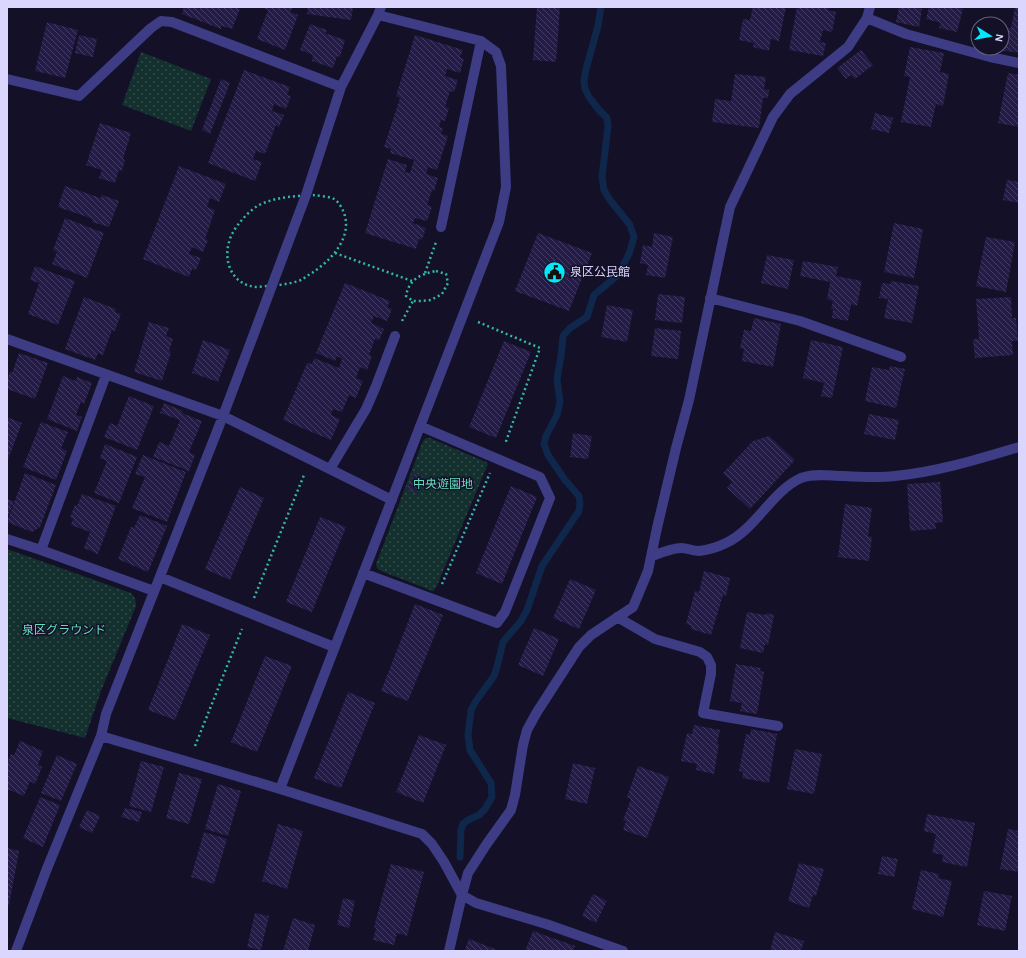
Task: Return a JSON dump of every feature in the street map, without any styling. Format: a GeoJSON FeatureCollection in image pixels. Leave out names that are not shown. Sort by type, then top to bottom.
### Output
{"type":"FeatureCollection","features":[{"type":"Feature","properties":{"kind":"street"},"geometry":{"type":"LineString","coordinates":[[449,951],[468,873],[511,810],[515,795],[522,745],[537,712],[579,647],[590,635],[633,607],[648,571],[676,448],[690,400],[730,207],[773,117],[790,94],[848,46],[867,18],[870,7]]}},
{"type":"Feature","properties":{"kind":"street"},"geometry":{"type":"LineString","coordinates":[[16,951],[46,871],[101,736],[106,714],[223,416],[306,195],[341,87],[380,11],[481,41],[496,52],[502,66],[506,187],[499,222],[280,789]]}},
{"type":"Feature","properties":{"kind":"street"},"geometry":{"type":"LineString","coordinates":[[867,18],[906,34],[990,57],[1019,63]]}},
{"type":"Feature","properties":{"kind":"street"},"geometry":{"type":"LineString","coordinates":[[7,79],[79,96],[151,28],[161,21],[172,22],[341,87]]}},
{"type":"Feature","properties":{"kind":"street"},"geometry":{"type":"LineString","coordinates":[[441,227],[481,41]]}},
{"type":"Feature","properties":{"kind":"street"},"geometry":{"type":"LineString","coordinates":[[710,298],[800,321],[901,357]]}},
{"type":"Feature","properties":{"kind":"street"},"geometry":{"type":"LineString","coordinates":[[330,469],[366,408],[395,336]]}},
{"type":"Feature","properties":{"kind":"street"},"geometry":{"type":"LineString","coordinates":[[7,339],[223,416],[392,500]]}},
{"type":"Feature","properties":{"kind":"street"},"geometry":{"type":"LineString","coordinates":[[41,550],[106,375]]}},
{"type":"Feature","properties":{"kind":"street"},"geometry":{"type":"LineString","coordinates":[[363,573],[497,623],[505,612],[550,498],[540,477],[420,426]]}},
{"type":"Feature","properties":{"kind":"street"},"geometry":{"type":"LineString","coordinates":[[652,556],[680,548],[699,551],[710,549],[726,543],[743,532],[789,485],[802,478],[817,475],[875,478],[897,476],[933,470],[1019,447]]}},
{"type":"Feature","properties":{"kind":"street"},"geometry":{"type":"LineString","coordinates":[[7,539],[154,591]]}},
{"type":"Feature","properties":{"kind":"street"},"geometry":{"type":"LineString","coordinates":[[160,577],[334,647]]}},
{"type":"Feature","properties":{"kind":"street"},"geometry":{"type":"LineString","coordinates":[[617,617],[655,639],[700,652],[707,657],[711,665],[711,674],[703,713],[778,726]]}},
{"type":"Feature","properties":{"kind":"street"},"geometry":{"type":"LineString","coordinates":[[101,736],[280,789],[422,834],[432,844],[444,862],[462,895],[476,903],[546,924],[623,951]]}},
{"type":"Feature","properties":{"kind":"path"},"geometry":{"type":"LineString","coordinates":[[424,274],[441,227]]}},
{"type":"Feature","properties":{"kind":"path"},"geometry":{"type":"LineString","coordinates":[[335,253],[412,281]]}},
{"type":"Feature","properties":{"kind":"path"},"geometry":{"type":"LineString","coordinates":[[436,271],[446,274],[448,283],[442,294],[431,300],[413,301],[406,296],[407,288],[412,281],[424,274],[436,271]]}},
{"type":"Feature","properties":{"kind":"path"},"geometry":{"type":"LineString","coordinates":[[395,336],[413,301]]}},
{"type":"Feature","properties":{"kind":"green space"},"geometry":{"type":"Polygon","coordinates":[[[141,52],[211,79],[191,131],[122,105],[141,52]]]}},
{"type":"Feature","properties":{"kind":"green space","name":"中央遊園地"},"geometry":{"type":"Polygon","coordinates":[[[426,438],[430,438],[488,464],[436,588],[433,591],[381,571],[377,568],[376,564],[423,441],[426,438]]]}},
{"type":"Feature","properties":{"kind":"green space","name":"泉区グラウンド"},"geometry":{"type":"Polygon","coordinates":[[[7,549],[131,593],[135,599],[136,606],[101,691],[85,738],[7,718],[7,549]]]}},
{"type":"Feature","properties":{"kind":"building"},"geometry":{"type":"Polygon","coordinates":[[[184,7],[195,7],[200,9],[201,7],[237,7],[240,9],[232,29],[222,26],[221,29],[182,14],[184,7]]]}},
{"type":"Feature","properties":{"kind":"building"},"geometry":{"type":"Polygon","coordinates":[[[261,7],[293,7],[290,12],[298,15],[285,50],[257,39],[268,10],[261,7]]]}},
{"type":"Feature","properties":{"kind":"building"},"geometry":{"type":"Polygon","coordinates":[[[308,7],[353,7],[351,20],[307,14],[308,7]]]}},
{"type":"Feature","properties":{"kind":"building"},"geometry":{"type":"Polygon","coordinates":[[[537,7],[560,7],[556,62],[533,60],[537,7]]]}},
{"type":"Feature","properties":{"kind":"building"},"geometry":{"type":"Polygon","coordinates":[[[753,7],[786,7],[779,41],[771,39],[769,51],[753,47],[754,43],[739,40],[743,19],[750,20],[753,7]]]}},
{"type":"Feature","properties":{"kind":"building"},"geometry":{"type":"Polygon","coordinates":[[[797,7],[829,7],[828,10],[836,12],[832,32],[823,30],[820,42],[826,43],[823,56],[789,50],[797,7]]]}},
{"type":"Feature","properties":{"kind":"building"},"geometry":{"type":"Polygon","coordinates":[[[899,7],[922,9],[919,27],[896,22],[899,7]]]}},
{"type":"Feature","properties":{"kind":"building"},"geometry":{"type":"Polygon","coordinates":[[[929,7],[959,7],[963,9],[957,32],[939,28],[941,23],[926,19],[929,7]]]}},
{"type":"Feature","properties":{"kind":"building"},"geometry":{"type":"Polygon","coordinates":[[[1015,7],[1019,7],[1019,53],[1010,52],[1011,28],[1015,7]]]}},
{"type":"Feature","properties":{"kind":"building"},"geometry":{"type":"Polygon","coordinates":[[[47,22],[78,30],[65,78],[35,71],[47,22]]]}},
{"type":"Feature","properties":{"kind":"building"},"geometry":{"type":"Polygon","coordinates":[[[310,24],[327,30],[325,33],[345,40],[340,57],[337,56],[333,68],[312,61],[313,55],[300,50],[310,24]]]}},
{"type":"Feature","properties":{"kind":"building"},"geometry":{"type":"Polygon","coordinates":[[[79,35],[97,39],[93,57],[75,53],[79,35]]]}},
{"type":"Feature","properties":{"kind":"building"},"geometry":{"type":"Polygon","coordinates":[[[415,35],[463,50],[460,57],[464,59],[460,73],[447,69],[445,76],[458,80],[454,92],[450,91],[445,107],[449,108],[445,121],[441,120],[439,127],[443,128],[441,134],[448,136],[437,170],[428,167],[426,174],[438,178],[434,191],[432,190],[427,205],[432,207],[427,221],[415,218],[413,223],[426,228],[422,240],[419,239],[416,249],[365,233],[388,159],[407,165],[405,172],[410,173],[414,160],[390,153],[391,149],[384,147],[400,98],[396,96],[415,35]]]}},
{"type":"Feature","properties":{"kind":"building"},"geometry":{"type":"Polygon","coordinates":[[[910,47],[944,53],[940,72],[949,74],[943,106],[936,104],[931,127],[901,122],[910,77],[904,76],[910,47]]]}},
{"type":"Feature","properties":{"kind":"building"},"geometry":{"type":"Polygon","coordinates":[[[861,50],[873,65],[855,79],[851,75],[846,79],[837,68],[861,50]]]}},
{"type":"Feature","properties":{"kind":"building"},"geometry":{"type":"Polygon","coordinates":[[[244,70],[290,87],[287,95],[291,96],[286,109],[274,104],[272,111],[284,115],[279,127],[276,125],[265,154],[256,151],[253,159],[262,162],[255,181],[208,163],[244,70]]]}},
{"type":"Feature","properties":{"kind":"building"},"geometry":{"type":"Polygon","coordinates":[[[1008,73],[1019,75],[1019,127],[998,123],[1008,73]]]}},
{"type":"Feature","properties":{"kind":"building"},"geometry":{"type":"Polygon","coordinates":[[[735,74],[766,77],[764,89],[769,90],[768,98],[763,98],[759,128],[712,122],[715,99],[731,101],[735,74]]]}},
{"type":"Feature","properties":{"kind":"building"},"geometry":{"type":"Polygon","coordinates":[[[221,79],[230,83],[210,134],[202,130],[221,79]]]}},
{"type":"Feature","properties":{"kind":"building"},"geometry":{"type":"Polygon","coordinates":[[[875,113],[893,118],[889,133],[871,129],[875,113]]]}},
{"type":"Feature","properties":{"kind":"building"},"geometry":{"type":"Polygon","coordinates":[[[100,123],[131,133],[123,159],[125,160],[122,171],[119,170],[115,183],[99,178],[102,170],[86,165],[100,123]]]}},
{"type":"Feature","properties":{"kind":"building"},"geometry":{"type":"Polygon","coordinates":[[[179,166],[226,184],[219,202],[210,198],[207,207],[215,210],[205,239],[208,240],[203,252],[192,247],[189,254],[201,258],[196,270],[192,269],[189,277],[143,259],[179,166]]]}},
{"type":"Feature","properties":{"kind":"building"},"geometry":{"type":"Polygon","coordinates":[[[1007,180],[1019,182],[1019,203],[1003,200],[1007,180]]]}},
{"type":"Feature","properties":{"kind":"building"},"geometry":{"type":"Polygon","coordinates":[[[65,186],[101,198],[102,195],[119,201],[109,227],[92,222],[93,219],[58,207],[65,186]]]}},
{"type":"Feature","properties":{"kind":"building"},"geometry":{"type":"Polygon","coordinates":[[[65,218],[104,233],[87,278],[52,264],[57,252],[53,250],[65,218]]]}},
{"type":"Feature","properties":{"kind":"building"},"geometry":{"type":"Polygon","coordinates":[[[894,223],[923,229],[914,278],[884,272],[894,223]]]}},
{"type":"Feature","properties":{"kind":"building","name":"泉区公民館"},"geometry":{"type":"Polygon","coordinates":[[[538,233],[592,253],[569,311],[515,291],[538,233]]]}},
{"type":"Feature","properties":{"kind":"building"},"geometry":{"type":"Polygon","coordinates":[[[654,233],[673,237],[665,278],[646,275],[648,265],[640,263],[643,245],[652,247],[654,233]]]}},
{"type":"Feature","properties":{"kind":"building"},"geometry":{"type":"Polygon","coordinates":[[[986,237],[1015,242],[1006,292],[976,286],[986,237]]]}},
{"type":"Feature","properties":{"kind":"building"},"geometry":{"type":"Polygon","coordinates":[[[767,255],[794,260],[788,289],[761,283],[767,255]]]}},
{"type":"Feature","properties":{"kind":"building"},"geometry":{"type":"Polygon","coordinates":[[[803,261],[838,267],[836,276],[862,281],[857,306],[851,304],[848,321],[832,318],[833,309],[831,309],[833,301],[827,299],[830,282],[800,276],[803,261]]]}},
{"type":"Feature","properties":{"kind":"building"},"geometry":{"type":"Polygon","coordinates":[[[35,266],[75,281],[58,325],[28,314],[39,283],[30,280],[35,266]]]}},
{"type":"Feature","properties":{"kind":"building"},"geometry":{"type":"Polygon","coordinates":[[[891,281],[919,286],[912,323],[884,318],[888,299],[879,298],[882,283],[891,284],[891,281]]]}},
{"type":"Feature","properties":{"kind":"building"},"geometry":{"type":"Polygon","coordinates":[[[345,283],[390,301],[387,307],[392,309],[387,321],[374,316],[371,323],[384,329],[379,340],[375,339],[369,355],[372,356],[367,370],[360,367],[356,378],[363,381],[356,398],[349,395],[342,412],[333,409],[331,415],[340,419],[331,440],[283,420],[307,363],[312,364],[314,358],[339,368],[342,359],[337,356],[335,361],[316,353],[345,283]]]}},
{"type":"Feature","properties":{"kind":"building"},"geometry":{"type":"Polygon","coordinates":[[[658,294],[685,297],[682,323],[655,320],[658,294]]]}},
{"type":"Feature","properties":{"kind":"building"},"geometry":{"type":"Polygon","coordinates":[[[84,297],[116,309],[115,312],[121,314],[115,331],[112,330],[103,355],[98,353],[95,360],[65,349],[84,297]]]}},
{"type":"Feature","properties":{"kind":"building"},"geometry":{"type":"Polygon","coordinates":[[[1011,297],[1012,318],[1016,318],[1018,341],[1012,341],[1013,355],[975,358],[973,339],[979,339],[976,299],[1011,297]]]}},
{"type":"Feature","properties":{"kind":"building"},"geometry":{"type":"Polygon","coordinates":[[[607,305],[633,310],[627,342],[601,337],[607,305]]]}},
{"type":"Feature","properties":{"kind":"building"},"geometry":{"type":"Polygon","coordinates":[[[754,318],[781,324],[773,367],[742,361],[744,349],[740,348],[744,330],[751,331],[754,318]]]}},
{"type":"Feature","properties":{"kind":"building"},"geometry":{"type":"Polygon","coordinates":[[[149,322],[169,328],[166,336],[173,339],[169,351],[171,352],[162,381],[134,372],[149,322]]]}},
{"type":"Feature","properties":{"kind":"building"},"geometry":{"type":"Polygon","coordinates":[[[655,328],[681,331],[678,359],[651,356],[655,328]]]}},
{"type":"Feature","properties":{"kind":"building"},"geometry":{"type":"Polygon","coordinates":[[[203,340],[230,350],[218,382],[192,373],[203,340]]]}},
{"type":"Feature","properties":{"kind":"building"},"geometry":{"type":"Polygon","coordinates":[[[811,340],[843,347],[832,398],[821,396],[824,383],[803,378],[811,340]]]}},
{"type":"Feature","properties":{"kind":"building"},"geometry":{"type":"Polygon","coordinates":[[[504,341],[531,352],[496,438],[469,427],[504,341]]]}},
{"type":"Feature","properties":{"kind":"building"},"geometry":{"type":"Polygon","coordinates":[[[19,353],[48,363],[35,399],[7,389],[7,380],[10,372],[12,373],[19,353]]]}},
{"type":"Feature","properties":{"kind":"building"},"geometry":{"type":"Polygon","coordinates":[[[890,366],[905,369],[896,408],[865,401],[872,367],[889,370],[890,366]]]}},
{"type":"Feature","properties":{"kind":"building"},"geometry":{"type":"Polygon","coordinates":[[[63,376],[76,381],[77,377],[92,383],[84,404],[81,402],[76,415],[82,417],[77,431],[47,419],[63,376]]]}},
{"type":"Feature","properties":{"kind":"building"},"geometry":{"type":"Polygon","coordinates":[[[129,396],[154,406],[137,450],[104,437],[110,423],[117,426],[129,396]]]}},
{"type":"Feature","properties":{"kind":"building"},"geometry":{"type":"Polygon","coordinates":[[[164,403],[183,411],[182,413],[202,421],[189,452],[195,455],[189,471],[153,457],[159,442],[169,446],[180,420],[160,413],[164,403]]]}},
{"type":"Feature","properties":{"kind":"building"},"geometry":{"type":"Polygon","coordinates":[[[869,414],[899,420],[895,440],[864,434],[869,414]]]}},
{"type":"Feature","properties":{"kind":"building"},"geometry":{"type":"Polygon","coordinates":[[[7,417],[22,423],[7,462],[7,417]]]}},
{"type":"Feature","properties":{"kind":"building"},"geometry":{"type":"Polygon","coordinates":[[[41,422],[68,432],[61,448],[67,451],[56,480],[23,467],[41,422]]]}},
{"type":"Feature","properties":{"kind":"building"},"geometry":{"type":"Polygon","coordinates":[[[573,433],[592,436],[588,459],[570,457],[573,433]]]}},
{"type":"Feature","properties":{"kind":"building"},"geometry":{"type":"Polygon","coordinates":[[[769,436],[795,460],[750,509],[727,488],[732,482],[723,473],[753,441],[769,436]]]}},
{"type":"Feature","properties":{"kind":"building"},"geometry":{"type":"Polygon","coordinates":[[[105,444],[137,457],[119,503],[94,493],[107,461],[100,458],[105,444]]]}},
{"type":"Feature","properties":{"kind":"building"},"geometry":{"type":"Polygon","coordinates":[[[143,455],[186,472],[167,522],[132,508],[145,477],[135,474],[143,455]]]}},
{"type":"Feature","properties":{"kind":"building"},"geometry":{"type":"Polygon","coordinates":[[[25,473],[56,485],[40,527],[32,532],[7,522],[25,473]]]}},
{"type":"Feature","properties":{"kind":"building"},"geometry":{"type":"Polygon","coordinates":[[[414,473],[423,476],[417,493],[407,489],[414,473]]]}},
{"type":"Feature","properties":{"kind":"building"},"geometry":{"type":"Polygon","coordinates":[[[940,482],[943,522],[935,523],[936,529],[910,531],[907,484],[940,482]]]}},
{"type":"Feature","properties":{"kind":"building"},"geometry":{"type":"Polygon","coordinates":[[[511,486],[537,497],[502,584],[476,573],[511,486]]]}},
{"type":"Feature","properties":{"kind":"building"},"geometry":{"type":"Polygon","coordinates":[[[240,487],[264,498],[230,580],[205,569],[240,487]]]}},
{"type":"Feature","properties":{"kind":"building"},"geometry":{"type":"Polygon","coordinates":[[[82,494],[116,506],[98,554],[84,548],[90,532],[71,525],[73,519],[70,517],[82,494]]]}},
{"type":"Feature","properties":{"kind":"building"},"geometry":{"type":"Polygon","coordinates":[[[7,499],[14,501],[7,519],[7,499]]]}},
{"type":"Feature","properties":{"kind":"building"},"geometry":{"type":"Polygon","coordinates":[[[845,504],[872,508],[868,536],[872,537],[869,561],[838,557],[845,504]]]}},
{"type":"Feature","properties":{"kind":"building"},"geometry":{"type":"Polygon","coordinates":[[[140,515],[167,526],[148,572],[118,559],[131,527],[134,528],[140,515]]]}},
{"type":"Feature","properties":{"kind":"building"},"geometry":{"type":"Polygon","coordinates":[[[320,517],[346,527],[312,612],[286,602],[320,517]]]}},
{"type":"Feature","properties":{"kind":"building"},"geometry":{"type":"Polygon","coordinates":[[[704,571],[730,578],[726,596],[723,595],[711,635],[691,629],[691,626],[686,624],[695,591],[699,592],[704,571]]]}},
{"type":"Feature","properties":{"kind":"building"},"geometry":{"type":"Polygon","coordinates":[[[570,579],[596,590],[579,629],[553,618],[570,579]]]}},
{"type":"Feature","properties":{"kind":"building"},"geometry":{"type":"Polygon","coordinates":[[[415,604],[443,615],[408,701],[381,691],[415,604]]]}},
{"type":"Feature","properties":{"kind":"building"},"geometry":{"type":"Polygon","coordinates":[[[747,612],[774,615],[768,645],[765,644],[763,653],[740,648],[747,612]]]}},
{"type":"Feature","properties":{"kind":"building"},"geometry":{"type":"Polygon","coordinates":[[[182,624],[210,635],[175,720],[148,710],[182,624]]]}},
{"type":"Feature","properties":{"kind":"building"},"geometry":{"type":"Polygon","coordinates":[[[534,628],[559,639],[543,676],[518,665],[534,628]]]}},
{"type":"Feature","properties":{"kind":"building"},"geometry":{"type":"Polygon","coordinates":[[[265,656],[292,666],[257,752],[231,742],[265,656]]]}},
{"type":"Feature","properties":{"kind":"building"},"geometry":{"type":"Polygon","coordinates":[[[736,664],[761,668],[760,671],[764,672],[757,714],[740,711],[742,703],[730,701],[736,664]]]}},
{"type":"Feature","properties":{"kind":"building"},"geometry":{"type":"Polygon","coordinates":[[[348,692],[375,703],[341,788],[314,778],[348,692]]]}},
{"type":"Feature","properties":{"kind":"building"},"geometry":{"type":"Polygon","coordinates":[[[694,725],[720,730],[714,774],[696,770],[697,764],[681,761],[687,733],[692,734],[694,725]]]}},
{"type":"Feature","properties":{"kind":"building"},"geometry":{"type":"Polygon","coordinates":[[[751,729],[777,734],[769,783],[742,778],[743,772],[739,771],[746,734],[750,735],[751,729]]]}},
{"type":"Feature","properties":{"kind":"building"},"geometry":{"type":"Polygon","coordinates":[[[419,735],[446,745],[423,803],[396,792],[419,735]]]}},
{"type":"Feature","properties":{"kind":"building"},"geometry":{"type":"Polygon","coordinates":[[[20,741],[43,751],[38,765],[42,767],[35,784],[30,781],[24,796],[7,789],[7,763],[11,754],[14,755],[20,741]]]}},
{"type":"Feature","properties":{"kind":"building"},"geometry":{"type":"Polygon","coordinates":[[[795,749],[822,754],[814,794],[787,789],[795,749]]]}},
{"type":"Feature","properties":{"kind":"building"},"geometry":{"type":"Polygon","coordinates":[[[57,755],[77,764],[61,801],[41,793],[57,755]]]}},
{"type":"Feature","properties":{"kind":"building"},"geometry":{"type":"Polygon","coordinates":[[[141,761],[164,767],[151,812],[129,806],[141,761]]]}},
{"type":"Feature","properties":{"kind":"building"},"geometry":{"type":"Polygon","coordinates":[[[573,763],[595,768],[587,804],[565,799],[573,763]]]}},
{"type":"Feature","properties":{"kind":"building"},"geometry":{"type":"Polygon","coordinates":[[[638,766],[669,777],[647,838],[623,830],[626,821],[623,820],[631,799],[627,797],[638,766]]]}},
{"type":"Feature","properties":{"kind":"building"},"geometry":{"type":"Polygon","coordinates":[[[179,773],[202,779],[189,824],[166,818],[179,773]]]}},
{"type":"Feature","properties":{"kind":"building"},"geometry":{"type":"Polygon","coordinates":[[[218,784],[241,791],[228,836],[205,829],[218,784]]]}},
{"type":"Feature","properties":{"kind":"building"},"geometry":{"type":"Polygon","coordinates":[[[40,797],[60,805],[43,847],[23,838],[40,797]]]}},
{"type":"Feature","properties":{"kind":"building"},"geometry":{"type":"Polygon","coordinates":[[[125,808],[142,812],[139,822],[121,817],[125,808]]]}},
{"type":"Feature","properties":{"kind":"building"},"geometry":{"type":"Polygon","coordinates":[[[87,810],[100,816],[92,833],[79,827],[87,810]]]}},
{"type":"Feature","properties":{"kind":"building"},"geometry":{"type":"Polygon","coordinates":[[[927,814],[975,823],[967,867],[942,862],[943,855],[932,853],[936,834],[924,831],[927,814]]]}},
{"type":"Feature","properties":{"kind":"building"},"geometry":{"type":"Polygon","coordinates":[[[278,824],[303,831],[287,889],[262,881],[278,824]]]}},
{"type":"Feature","properties":{"kind":"building"},"geometry":{"type":"Polygon","coordinates":[[[1008,829],[1019,831],[1019,872],[1000,869],[1008,829]]]}},
{"type":"Feature","properties":{"kind":"building"},"geometry":{"type":"Polygon","coordinates":[[[204,832],[227,839],[214,884],[191,877],[204,832]]]}},
{"type":"Feature","properties":{"kind":"building"},"geometry":{"type":"Polygon","coordinates":[[[7,848],[19,851],[9,905],[7,905],[7,848]]]}},
{"type":"Feature","properties":{"kind":"building"},"geometry":{"type":"Polygon","coordinates":[[[882,856],[898,859],[894,877],[878,874],[882,856]]]}},
{"type":"Feature","properties":{"kind":"building"},"geometry":{"type":"Polygon","coordinates":[[[799,863],[824,869],[816,896],[813,895],[809,908],[788,901],[799,863]]]}},
{"type":"Feature","properties":{"kind":"building"},"geometry":{"type":"Polygon","coordinates":[[[391,864],[424,872],[407,936],[397,933],[394,945],[373,940],[376,928],[374,927],[391,864]]]}},
{"type":"Feature","properties":{"kind":"building"},"geometry":{"type":"Polygon","coordinates":[[[921,870],[939,874],[938,878],[952,881],[943,917],[912,909],[921,870]]]}},
{"type":"Feature","properties":{"kind":"building"},"geometry":{"type":"Polygon","coordinates":[[[984,891],[1012,896],[1005,931],[977,925],[984,891]]]}},
{"type":"Feature","properties":{"kind":"building"},"geometry":{"type":"Polygon","coordinates":[[[593,894],[607,901],[596,923],[582,916],[593,894]]]}},
{"type":"Feature","properties":{"kind":"building"},"geometry":{"type":"Polygon","coordinates":[[[343,898],[355,901],[349,928],[337,925],[343,898]]]}},
{"type":"Feature","properties":{"kind":"building"},"geometry":{"type":"Polygon","coordinates":[[[255,913],[269,916],[261,950],[247,947],[255,913]]]}},
{"type":"Feature","properties":{"kind":"building"},"geometry":{"type":"Polygon","coordinates":[[[293,918],[315,925],[308,951],[283,951],[293,918]]]}},
{"type":"Feature","properties":{"kind":"building"},"geometry":{"type":"Polygon","coordinates":[[[533,931],[575,946],[573,951],[525,951],[533,931]]]}},
{"type":"Feature","properties":{"kind":"building"},"geometry":{"type":"Polygon","coordinates":[[[775,932],[804,941],[801,951],[770,951],[775,932]]]}},
{"type":"Feature","properties":{"kind":"building"},"geometry":{"type":"Polygon","coordinates":[[[469,939],[500,951],[464,951],[469,939]]]}},
{"type":"Feature","properties":{"kind":"waterway"},"geometry":{"type":"LineString","coordinates":[[460,857],[461,830],[463,824],[479,815],[485,809],[492,797],[491,783],[470,750],[468,735],[471,710],[494,676],[503,642],[521,621],[527,610],[542,566],[579,511],[579,496],[565,480],[548,455],[544,444],[546,436],[557,415],[560,402],[557,379],[563,336],[570,328],[587,317],[594,295],[618,275],[629,254],[634,237],[630,225],[604,190],[602,177],[608,126],[607,118],[589,97],[585,89],[584,81],[586,69],[598,26],[601,7]]}},
{"type":"Feature","properties":{"kind":"place","name":"泉区公民館"},"geometry":{"type":"Point","coordinates":[554,272]}}]}
